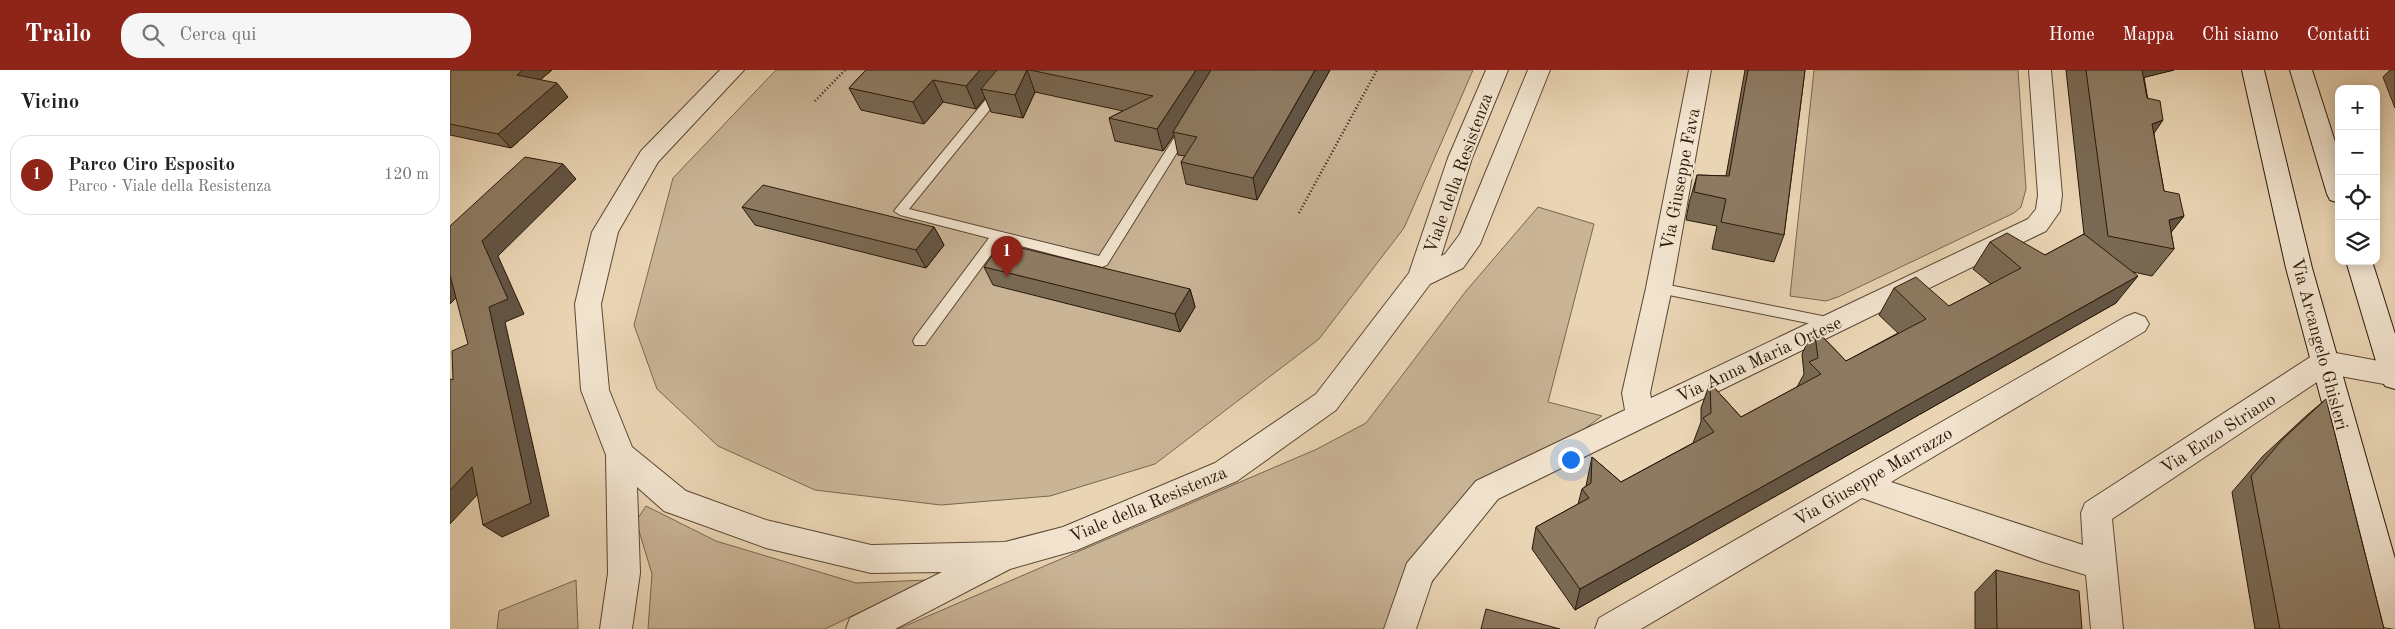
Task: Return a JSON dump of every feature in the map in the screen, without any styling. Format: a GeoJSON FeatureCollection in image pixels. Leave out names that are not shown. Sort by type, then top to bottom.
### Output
{"type":"FeatureCollection","features":[{"type":"Feature","properties":{"kind":"street","name":"Viale della Resistenza"},"geometry":{"type":"LineString","coordinates":[[616,629],[624,573],[621,455],[595,390],[588,304],[605,232],[649,157],[733,70]]}},
{"type":"Feature","properties":{"kind":"street","name":"Viale della Resistenza"},"geometry":{"type":"LineString","coordinates":[[862,629],[1005,556],[1066,540],[1226,472],[1326,402],[1421,277],[1460,158],[1497,70]]}},
{"type":"Feature","properties":{"kind":"street","name":"Viale della Resistenza"},"geometry":{"type":"LineString","coordinates":[[1421,277],[1454,261],[1471,237],[1539,70]]}},
{"type":"Feature","properties":{"kind":"street","name":"Via Giuseppe Fava"},"geometry":{"type":"LineString","coordinates":[[1640,416],[1636,393],[1659,288],[1700,70]]}},
{"type":"Feature","properties":{"kind":"street","name":"Via Anna Maria Ortese"},"geometry":{"type":"LineString","coordinates":[[1400,629],[1418,573],[1487,490],[2037,225],[2048,211],[2050,195],[2040,70]]}},
{"type":"Feature","properties":{"kind":"street","name":"Via Arcangelo Ghisleri"},"geometry":{"type":"LineString","coordinates":[[2253,70],[2299,268],[2395,616]]}},
{"type":"Feature","properties":{"kind":"street"},"geometry":{"type":"LineString","coordinates":[[2301,70],[2335,181]]}},
{"type":"Feature","properties":{"kind":"street"},"geometry":{"type":"LineString","coordinates":[[2325,362],[2395,376],[2360,265]]}},
{"type":"Feature","properties":{"kind":"street","name":"Via Giuseppe Marrazzo"},"geometry":{"type":"LineString","coordinates":[[1611,629],[2134,324]]}},
{"type":"Feature","properties":{"kind":"street","name":"Via Enzo Striano"},"geometry":{"type":"LineString","coordinates":[[2107,629],[2096,512],[2325,362]]}},
{"type":"Feature","properties":{"kind":"street","name":"Viale della Resistenza"},"geometry":{"type":"LineString","coordinates":[[621,455],[675,500],[766,534],[871,559],[1005,556]]}},
{"type":"Feature","properties":{"kind":"street"},"geometry":{"type":"LineString","coordinates":[[1859,484],[2043,548],[2101,565]]}},
{"type":"Feature","properties":{"kind":"lane"},"geometry":{"type":"LineString","coordinates":[[1016,70],[900,211],[1102,262],[1191,120]]}},
{"type":"Feature","properties":{"kind":"lane"},"geometry":{"type":"LineString","coordinates":[[920,341],[998,236]]}},
{"type":"Feature","properties":{"kind":"lane"},"geometry":{"type":"LineString","coordinates":[[1659,288],[1834,324]]}},
{"type":"Feature","properties":{"kind":"path"},"geometry":{"type":"LineString","coordinates":[[815,100],[845,70]]}},
{"type":"Feature","properties":{"kind":"path"},"geometry":{"type":"LineString","coordinates":[[1299,213],[1377,70]]}},
{"type":"Feature","properties":{"kind":"shaded area"},"geometry":{"type":"Polygon","coordinates":[[[776,70],[1473,70],[1404,228],[1319,339],[1155,464],[1050,496],[941,505],[815,490],[718,446],[657,389],[634,325],[673,178],[776,70]]]}},
{"type":"Feature","properties":{"kind":"shaded area"},"geometry":{"type":"Polygon","coordinates":[[[1814,70],[2018,70],[2026,189],[2021,207],[2014,213],[1838,297],[1826,301],[1790,296],[1814,70]]]}},
{"type":"Feature","properties":{"kind":"shaded area"},"geometry":{"type":"Polygon","coordinates":[[[1538,207],[1594,224],[1548,402],[1602,416],[1467,515],[1408,629],[898,629],[1317,449],[1366,423],[1466,291],[1538,207]]]}},
{"type":"Feature","properties":{"kind":"shaded area"},"geometry":{"type":"Polygon","coordinates":[[[646,506],[716,541],[856,583],[927,580],[825,629],[648,629],[652,574],[636,521],[646,506]]]}},
{"type":"Feature","properties":{"kind":"shaded area"},"geometry":{"type":"Polygon","coordinates":[[[576,580],[578,629],[497,629],[499,611],[576,580]]]}},
{"type":"Feature","properties":{"kind":"building"},"geometry":{"type":"Polygon","coordinates":[[[452,70],[523,70],[517,75],[557,83],[498,134],[450,124],[450,72],[452,70]]]}},
{"type":"Feature","properties":{"kind":"building"},"geometry":{"type":"Polygon","coordinates":[[[866,70],[980,70],[966,86],[933,80],[913,102],[849,88],[866,70]]]}},
{"type":"Feature","properties":{"kind":"building"},"geometry":{"type":"Polygon","coordinates":[[[997,70],[1027,70],[1015,95],[981,89],[997,70]]]}},
{"type":"Feature","properties":{"kind":"building"},"geometry":{"type":"Polygon","coordinates":[[[1030,70],[1196,70],[1157,129],[1109,118],[1153,96],[1030,70]]]}},
{"type":"Feature","properties":{"kind":"building"},"geometry":{"type":"Polygon","coordinates":[[[1211,70],[1315,70],[1253,178],[1181,162],[1197,137],[1173,132],[1211,70]]]}},
{"type":"Feature","properties":{"kind":"building"},"geometry":{"type":"Polygon","coordinates":[[[1748,70],[1805,70],[1784,235],[1721,222],[1726,199],[1694,192],[1697,175],[1729,176],[1748,70]]]}},
{"type":"Feature","properties":{"kind":"building"},"geometry":{"type":"Polygon","coordinates":[[[2086,70],[2142,70],[2147,98],[2160,101],[2163,120],[2152,124],[2164,191],[2179,194],[2184,216],[2169,220],[2174,249],[2108,236],[2086,70]]]}},
{"type":"Feature","properties":{"kind":"building"},"geometry":{"type":"Polygon","coordinates":[[[525,157],[563,164],[482,241],[508,299],[489,307],[531,503],[483,525],[472,467],[450,490],[450,379],[453,380],[452,351],[468,344],[450,275],[450,226],[525,157]]]}},
{"type":"Feature","properties":{"kind":"building"},"geometry":{"type":"Polygon","coordinates":[[[763,185],[934,227],[916,250],[742,207],[763,185]]]}},
{"type":"Feature","properties":{"kind":"building"},"geometry":{"type":"Polygon","coordinates":[[[2007,233],[2045,255],[2084,234],[2138,276],[1580,589],[1536,527],[1589,498],[1582,489],[1591,483],[1592,457],[1621,482],[1714,432],[1703,418],[1711,413],[1710,383],[1741,417],[1821,374],[1809,362],[1818,358],[1814,328],[1846,361],[1926,319],[1894,288],[1916,277],[1949,306],[2021,268],[1990,242],[2007,233]]]}},
{"type":"Feature","properties":{"kind":"building"},"geometry":{"type":"Polygon","coordinates":[[[1001,243],[1190,289],[1175,314],[984,267],[1001,243]]]}},
{"type":"Feature","properties":{"kind":"building"},"geometry":{"type":"Polygon","coordinates":[[[2326,399],[2384,629],[2280,629],[2251,476],[2283,439],[2326,399]]]}},
{"type":"Feature","properties":{"kind":"building"},"geometry":{"type":"Polygon","coordinates":[[[1996,570],[2079,591],[2082,629],[1997,629],[1996,570]]]}},
{"type":"Feature","properties":{"kind":"building"},"geometry":{"type":"Polygon","coordinates":[[[1486,609],[1560,629],[1481,629],[1486,609]]]}},
{"type":"Feature","properties":{"kind":"place","name":"Parco Ciro Esposito"},"geometry":{"type":"Point","coordinates":[1007,277]}}]}
